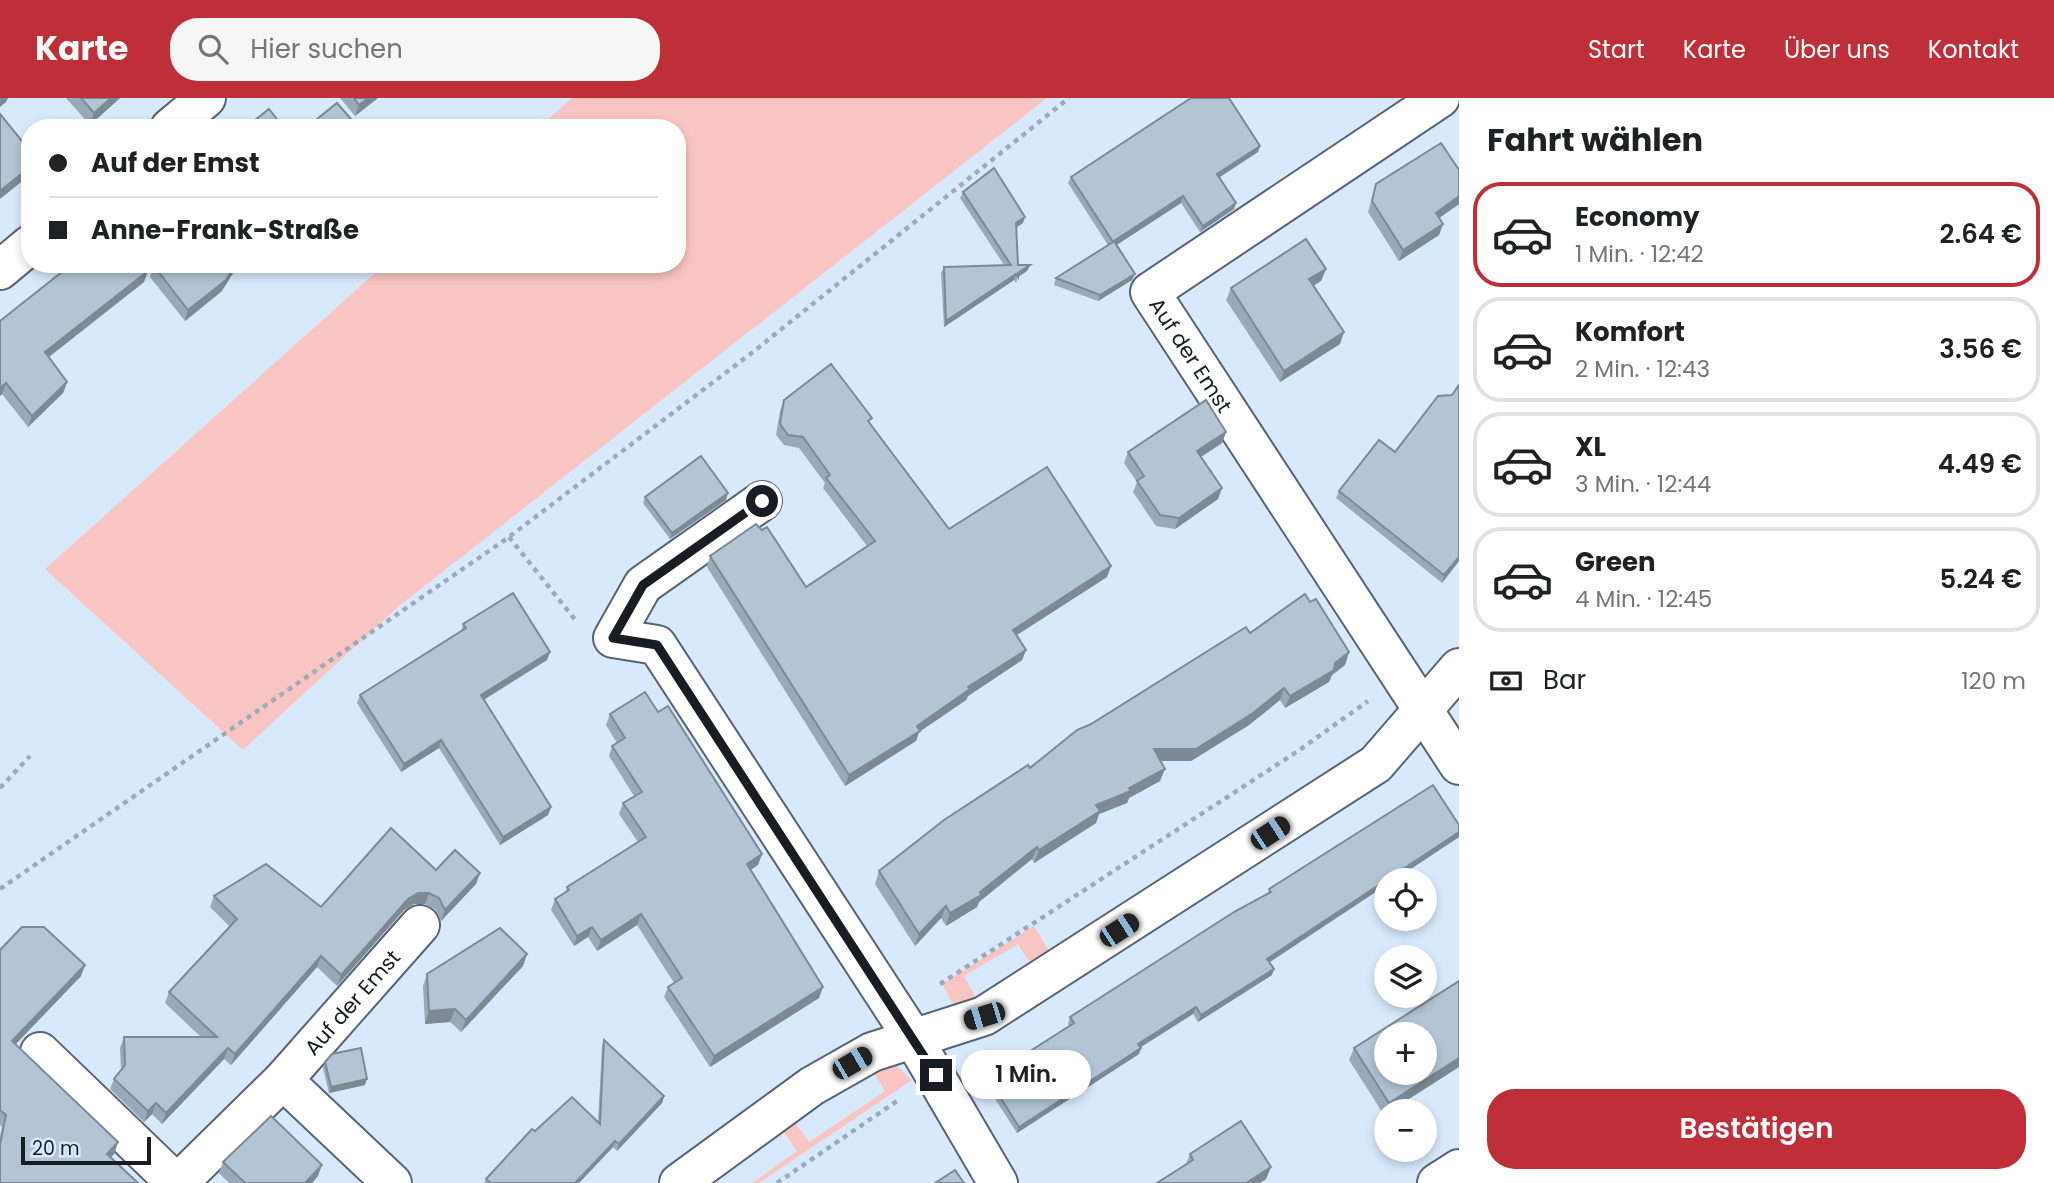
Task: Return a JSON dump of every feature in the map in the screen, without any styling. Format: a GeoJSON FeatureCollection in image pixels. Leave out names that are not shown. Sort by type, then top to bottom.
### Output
{"type":"FeatureCollection","features":[{"type":"Feature","properties":{"kind":"street"},"geometry":{"type":"LineString","coordinates":[[181,119],[206,98]]}},
{"type":"Feature","properties":{"kind":"street","name":"Auf der Emst"},"geometry":{"type":"LineString","coordinates":[[1440,98],[1150,292],[1459,765]]}},
{"type":"Feature","properties":{"kind":"street"},"geometry":{"type":"LineString","coordinates":[[0,270],[21,252]]}},
{"type":"Feature","properties":{"kind":"street"},"geometry":{"type":"LineString","coordinates":[[762,501],[643,585],[613,638],[657,645],[913,1038],[998,1183]]}},
{"type":"Feature","properties":{"kind":"street"},"geometry":{"type":"LineString","coordinates":[[679,1183],[812,1086],[872,1052],[984,1016],[1376,764],[1459,668]]}},
{"type":"Feature","properties":{"kind":"street","name":"Auf der Emst"},"geometry":{"type":"LineString","coordinates":[[40,1052],[177,1183],[283,1080],[420,925]]}},
{"type":"Feature","properties":{"kind":"street"},"geometry":{"type":"LineString","coordinates":[[283,1080],[392,1183]]}},
{"type":"Feature","properties":{"kind":"street"},"geometry":{"type":"LineString","coordinates":[[1437,1183],[1459,1169]]}},
{"type":"Feature","properties":{"kind":"path"},"geometry":{"type":"LineString","coordinates":[[0,889],[509,537],[752,352],[1069,98]]}},
{"type":"Feature","properties":{"kind":"path"},"geometry":{"type":"LineString","coordinates":[[509,537],[588,636],[613,638]]}},
{"type":"Feature","properties":{"kind":"path"},"geometry":{"type":"LineString","coordinates":[[913,1038],[927,993],[1298,751],[1402,677]]}},
{"type":"Feature","properties":{"kind":"path"},"geometry":{"type":"LineString","coordinates":[[0,788],[30,756]]}},
{"type":"Feature","properties":{"kind":"path"},"geometry":{"type":"LineString","coordinates":[[777,1183],[936,1075]]}},
{"type":"Feature","properties":{"kind":"shaded area"},"geometry":{"type":"Polygon","coordinates":[[[572,98],[1047,98],[399,606],[243,750],[45,569],[375,273],[686,273],[686,119],[548,119],[572,98]]]}},
{"type":"Feature","properties":{"kind":"shaded area"},"geometry":{"type":"Polygon","coordinates":[[[1034,926],[1051,954],[1032,966],[1018,944],[964,976],[976,998],[954,1006],[942,984],[1034,926]]]}},
{"type":"Feature","properties":{"kind":"shaded area"},"geometry":{"type":"Polygon","coordinates":[[[882,1065],[897,1066],[912,1080],[759,1183],[752,1183],[797,1151],[782,1129],[794,1121],[809,1142],[885,1091],[872,1070],[882,1065]]]}},
{"type":"Feature","properties":{"kind":"building"},"geometry":{"type":"Polygon","coordinates":[[[81,98],[111,98],[94,113],[81,98]]]}},
{"type":"Feature","properties":{"kind":"building"},"geometry":{"type":"Polygon","coordinates":[[[354,98],[368,98],[359,105],[354,98]]]}},
{"type":"Feature","properties":{"kind":"building"},"geometry":{"type":"Polygon","coordinates":[[[1191,98],[1229,98],[1260,146],[1217,174],[1236,203],[1203,226],[1183,196],[1114,241],[1135,274],[1100,295],[1056,278],[1113,242],[1071,177],[1191,98]]]}},
{"type":"Feature","properties":{"kind":"building"},"geometry":{"type":"Polygon","coordinates":[[[337,103],[351,119],[317,119],[337,103]]]}},
{"type":"Feature","properties":{"kind":"building"},"geometry":{"type":"Polygon","coordinates":[[[269,109],[277,119],[256,119],[269,109]]]}},
{"type":"Feature","properties":{"kind":"building"},"geometry":{"type":"Polygon","coordinates":[[[0,114],[21,140],[21,174],[0,191],[0,114]]]}},
{"type":"Feature","properties":{"kind":"building"},"geometry":{"type":"Polygon","coordinates":[[[1441,143],[1459,170],[1459,196],[1436,213],[1443,224],[1403,250],[1372,201],[1376,184],[1441,143]]]}},
{"type":"Feature","properties":{"kind":"building"},"geometry":{"type":"Polygon","coordinates":[[[994,168],[1025,217],[1016,223],[1018,265],[1030,265],[1018,273],[1018,277],[1016,274],[946,321],[944,267],[1011,265],[963,192],[994,168]]]}},
{"type":"Feature","properties":{"kind":"building"},"geometry":{"type":"Polygon","coordinates":[[[1306,239],[1326,269],[1309,279],[1344,332],[1284,371],[1231,288],[1306,239]]]}},
{"type":"Feature","properties":{"kind":"building"},"geometry":{"type":"Polygon","coordinates":[[[61,273],[145,273],[45,352],[67,382],[32,416],[6,383],[0,388],[0,321],[61,273]]]}},
{"type":"Feature","properties":{"kind":"building"},"geometry":{"type":"Polygon","coordinates":[[[159,273],[230,273],[226,280],[188,310],[159,273]]]}},
{"type":"Feature","properties":{"kind":"building"},"geometry":{"type":"Polygon","coordinates":[[[831,364],[872,418],[868,421],[949,529],[1047,467],[1111,566],[1013,630],[1026,650],[968,687],[970,689],[917,726],[920,731],[849,775],[710,556],[756,524],[762,530],[767,527],[806,587],[875,541],[826,478],[830,475],[803,437],[788,435],[780,424],[784,400],[831,364]]]}},
{"type":"Feature","properties":{"kind":"building"},"geometry":{"type":"Polygon","coordinates":[[[1459,385],[1459,557],[1444,575],[1339,491],[1379,440],[1395,452],[1438,396],[1452,395],[1459,385]]]}},
{"type":"Feature","properties":{"kind":"building"},"geometry":{"type":"Polygon","coordinates":[[[1206,400],[1226,432],[1197,451],[1222,488],[1179,518],[1160,515],[1137,481],[1144,476],[1128,452],[1206,400]]]}},
{"type":"Feature","properties":{"kind":"building"},"geometry":{"type":"Polygon","coordinates":[[[701,456],[728,493],[672,533],[645,497],[701,456]]]}},
{"type":"Feature","properties":{"kind":"building"},"geometry":{"type":"Polygon","coordinates":[[[513,593],[550,652],[481,695],[551,807],[503,837],[441,740],[404,764],[360,695],[466,628],[463,624],[513,593]]]}},
{"type":"Feature","properties":{"kind":"building"},"geometry":{"type":"Polygon","coordinates":[[[1305,594],[1310,602],[1316,599],[1349,652],[1335,663],[1334,670],[1290,696],[1284,688],[1253,713],[1196,749],[1154,749],[1165,769],[1129,788],[1131,791],[1096,805],[1100,811],[1039,850],[1037,847],[980,892],[981,895],[950,913],[946,906],[919,934],[879,871],[944,820],[1028,765],[1030,768],[1077,730],[1091,724],[1246,627],[1250,633],[1305,594]]]}},
{"type":"Feature","properties":{"kind":"building"},"geometry":{"type":"Polygon","coordinates":[[[645,692],[658,712],[668,706],[762,854],[747,864],[823,987],[714,1056],[668,987],[682,978],[641,914],[601,940],[592,927],[577,936],[555,899],[569,890],[567,887],[646,837],[623,803],[642,792],[612,746],[625,738],[610,714],[645,692]]]}},
{"type":"Feature","properties":{"kind":"building"},"geometry":{"type":"Polygon","coordinates":[[[1433,785],[1459,825],[1459,832],[1405,868],[1374,868],[1374,888],[1267,959],[1274,969],[1201,1015],[1196,1007],[1138,1044],[1141,1048],[1019,1127],[988,1078],[1074,1023],[1070,1017],[1234,912],[1271,892],[1269,889],[1433,785]]]}},
{"type":"Feature","properties":{"kind":"building"},"geometry":{"type":"Polygon","coordinates":[[[391,828],[436,870],[455,850],[480,873],[445,910],[439,898],[429,893],[418,893],[408,899],[341,975],[321,956],[235,1054],[228,1048],[166,1113],[156,1103],[148,1111],[114,1079],[125,1065],[124,1037],[217,1037],[169,992],[237,919],[214,896],[266,864],[321,907],[391,828]]]}},
{"type":"Feature","properties":{"kind":"building"},"geometry":{"type":"Polygon","coordinates":[[[22,927],[44,927],[85,965],[12,1041],[118,1142],[107,1154],[138,1183],[0,1183],[0,1145],[6,1115],[0,1110],[0,950],[22,927]]]}},
{"type":"Feature","properties":{"kind":"building"},"geometry":{"type":"Polygon","coordinates":[[[500,928],[527,954],[466,1020],[455,1009],[429,1011],[427,974],[500,928]]]}},
{"type":"Feature","properties":{"kind":"building"},"geometry":{"type":"Polygon","coordinates":[[[1459,981],[1459,1058],[1437,1072],[1437,1022],[1395,1022],[1417,1008],[1437,1008],[1437,995],[1459,981]]]}},
{"type":"Feature","properties":{"kind":"building"},"geometry":{"type":"Polygon","coordinates":[[[1374,1035],[1374,1079],[1354,1048],[1374,1035]]]}},
{"type":"Feature","properties":{"kind":"building"},"geometry":{"type":"Polygon","coordinates":[[[604,1040],[664,1096],[619,1144],[615,1141],[575,1183],[491,1183],[486,1179],[532,1129],[535,1131],[572,1097],[600,1124],[604,1040]]]}},
{"type":"Feature","properties":{"kind":"building"},"geometry":{"type":"Polygon","coordinates":[[[361,1048],[367,1079],[331,1087],[325,1062],[332,1054],[361,1048]]]}},
{"type":"Feature","properties":{"kind":"building"},"geometry":{"type":"Polygon","coordinates":[[[1378,1085],[1417,1085],[1395,1099],[1386,1099],[1378,1085]]]}},
{"type":"Feature","properties":{"kind":"building"},"geometry":{"type":"Polygon","coordinates":[[[271,1116],[322,1165],[305,1183],[245,1183],[223,1162],[271,1116]]]}},
{"type":"Feature","properties":{"kind":"building"},"geometry":{"type":"Polygon","coordinates":[[[1241,1121],[1271,1167],[1246,1183],[1157,1183],[1193,1160],[1190,1154],[1241,1121]]]}},
{"type":"Feature","properties":{"kind":"building"},"geometry":{"type":"Polygon","coordinates":[[[955,1170],[964,1183],[935,1183],[955,1170]]]}},
{"type":"Feature","properties":{"kind":"route"},"geometry":{"type":"LineString","coordinates":[[762,501],[643,585],[613,638],[657,645],[936,1075]]}}]}
